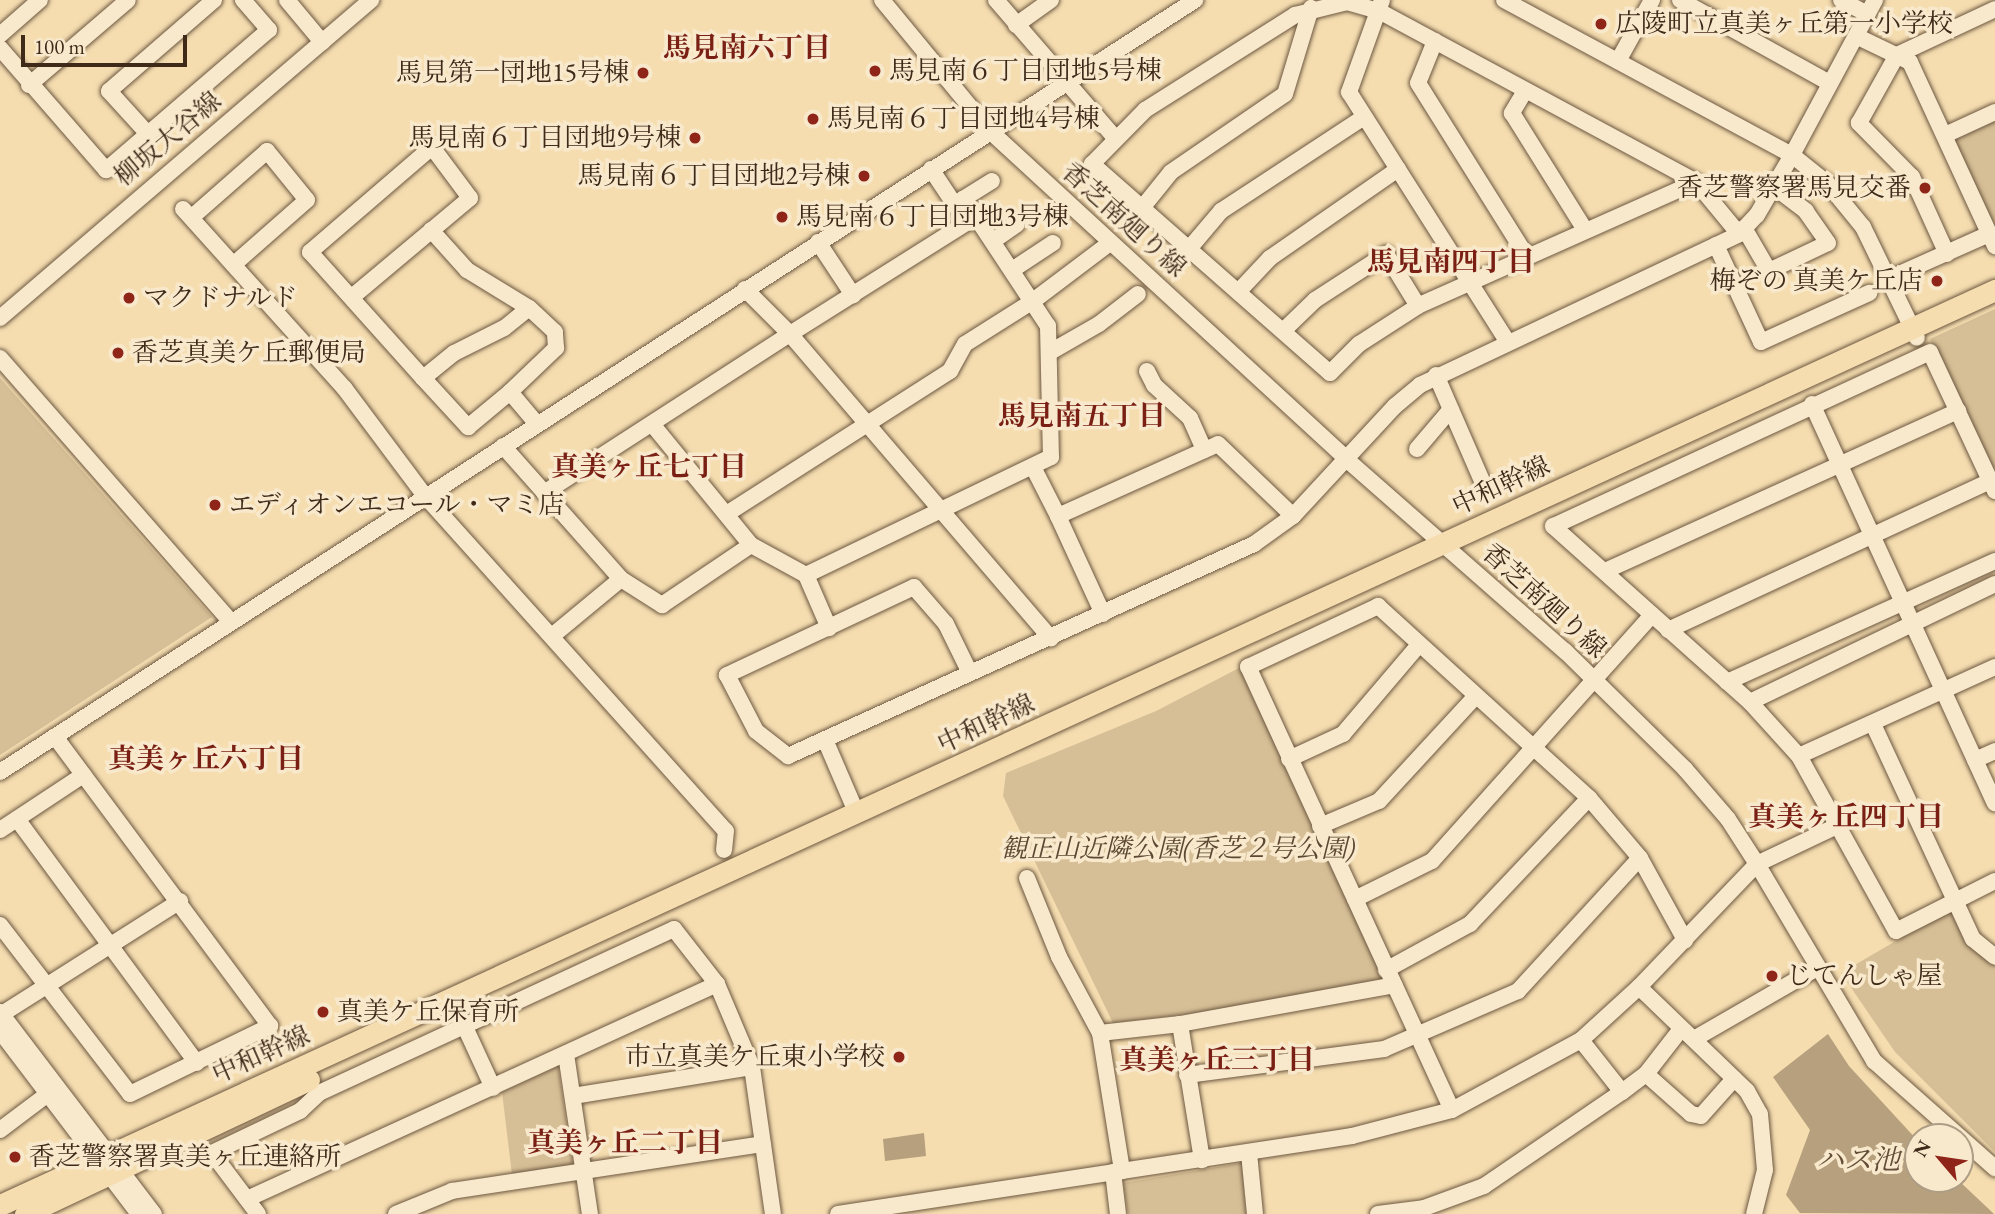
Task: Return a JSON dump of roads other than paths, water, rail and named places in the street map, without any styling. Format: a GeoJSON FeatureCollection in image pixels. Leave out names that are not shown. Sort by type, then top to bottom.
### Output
{"type":"FeatureCollection","features":[{"type":"Feature","properties":{"kind":"main road","name":"中和幹線"},"geometry":{"type":"LineString","coordinates":[[0,1205],[108,1164],[1914,332],[1995,290]]}},
{"type":"Feature","properties":{"kind":"main road","name":"中和幹線"},"geometry":{"type":"LineString","coordinates":[[1914,332],[1995,302]]}},
{"type":"Feature","properties":{"kind":"main road","name":"中和幹線"},"geometry":{"type":"LineString","coordinates":[[25,1214],[108,1164],[356,1045],[857,814],[1449,547]]}},
{"type":"Feature","properties":{"kind":"street"},"geometry":{"type":"LineString","coordinates":[[0,34],[40,0]]}},
{"type":"Feature","properties":{"kind":"street"},"geometry":{"type":"LineString","coordinates":[[29,85],[128,0]]}},
{"type":"Feature","properties":{"kind":"street"},"geometry":{"type":"LineString","coordinates":[[148,134],[109,91],[214,0]]}},
{"type":"Feature","properties":{"kind":"street"},"geometry":{"type":"LineString","coordinates":[[0,48],[29,85],[106,170],[269,30],[243,0]]}},
{"type":"Feature","properties":{"kind":"street"},"geometry":{"type":"LineString","coordinates":[[287,0],[322,42]]}},
{"type":"Feature","properties":{"kind":"street","name":"柳坂大谷線"},"geometry":{"type":"LineString","coordinates":[[0,318],[371,0]]}},
{"type":"Feature","properties":{"kind":"street","name":"香芝南廻り線"},"geometry":{"type":"LineString","coordinates":[[882,0],[990,131],[1345,458],[1449,547],[1593,679],[1685,769],[1728,819],[1874,1061],[1995,1168]]}},
{"type":"Feature","properties":{"kind":"street"},"geometry":{"type":"LineString","coordinates":[[996,0],[1115,138]]}},
{"type":"Feature","properties":{"kind":"street"},"geometry":{"type":"LineString","coordinates":[[1016,25],[1051,0]]}},
{"type":"Feature","properties":{"kind":"street"},"geometry":{"type":"LineString","coordinates":[[0,772],[1195,0]]}},
{"type":"Feature","properties":{"kind":"street"},"geometry":{"type":"LineString","coordinates":[[1504,0],[1792,155],[1828,183],[1863,227],[1914,332]]}},
{"type":"Feature","properties":{"kind":"street"},"geometry":{"type":"LineString","coordinates":[[1618,61],[1651,0]]}},
{"type":"Feature","properties":{"kind":"street"},"geometry":{"type":"LineString","coordinates":[[1680,0],[1830,83]]}},
{"type":"Feature","properties":{"kind":"street"},"geometry":{"type":"LineString","coordinates":[[970,673],[946,624],[914,587],[727,676],[755,731],[788,756],[826,742],[970,673],[1254,544],[1293,516],[1395,406],[1436,375],[1741,231],[1774,187],[1871,7],[1841,0]]}},
{"type":"Feature","properties":{"kind":"street"},"geometry":{"type":"LineString","coordinates":[[1696,181],[1418,306],[1359,344],[1330,373],[1092,164],[1145,110],[1311,8],[1347,2],[1380,6],[1435,41],[1525,91],[1696,181],[1741,231],[1769,271],[1828,243],[1806,211],[1774,187]]}},
{"type":"Feature","properties":{"kind":"street"},"geometry":{"type":"LineString","coordinates":[[1380,6],[1349,92],[1508,343]]}},
{"type":"Feature","properties":{"kind":"street"},"geometry":{"type":"LineString","coordinates":[[1142,208],[1171,172],[1285,94],[1311,8]]}},
{"type":"Feature","properties":{"kind":"street"},"geometry":{"type":"LineString","coordinates":[[1947,254],[1912,177],[1859,123],[1897,55],[1995,9]]}},
{"type":"Feature","properties":{"kind":"street"},"geometry":{"type":"LineString","coordinates":[[1856,36],[1910,62],[1992,240],[1947,254],[1888,279]]}},
{"type":"Feature","properties":{"kind":"street"},"geometry":{"type":"LineString","coordinates":[[1435,41],[1418,83],[1527,257]]}},
{"type":"Feature","properties":{"kind":"street"},"geometry":{"type":"LineString","coordinates":[[1525,91],[1512,113],[1585,230]]}},
{"type":"Feature","properties":{"kind":"street"},"geometry":{"type":"LineString","coordinates":[[1945,135],[1995,112]]}},
{"type":"Feature","properties":{"kind":"street"},"geometry":{"type":"LineString","coordinates":[[1188,250],[1221,211],[1364,117]]}},
{"type":"Feature","properties":{"kind":"street"},"geometry":{"type":"LineString","coordinates":[[352,297],[431,230],[470,198],[432,147],[310,251],[468,427],[556,348],[555,332],[529,308],[467,270],[431,230]]}},
{"type":"Feature","properties":{"kind":"street"},"geometry":{"type":"LineString","coordinates":[[233,265],[307,200],[267,151],[187,213],[233,265],[388,440],[425,496],[726,831],[724,850]]}},
{"type":"Feature","properties":{"kind":"street"},"geometry":{"type":"LineString","coordinates":[[806,575],[1051,457],[1052,351],[1048,326],[993,241],[971,221],[931,169]]}},
{"type":"Feature","properties":{"kind":"street"},"geometry":{"type":"LineString","coordinates":[[1238,292],[1270,258],[1398,169]]}},
{"type":"Feature","properties":{"kind":"street"},"geometry":{"type":"LineString","coordinates":[[971,221],[963,199],[992,181]]}},
{"type":"Feature","properties":{"kind":"street"},"geometry":{"type":"LineString","coordinates":[[544,494],[790,334],[971,221]]}},
{"type":"Feature","properties":{"kind":"street"},"geometry":{"type":"LineString","coordinates":[[993,241],[1017,224]]}},
{"type":"Feature","properties":{"kind":"street"},"geometry":{"type":"LineString","coordinates":[[818,242],[853,295]]}},
{"type":"Feature","properties":{"kind":"street"},"geometry":{"type":"LineString","coordinates":[[1012,270],[1054,243]]}},
{"type":"Feature","properties":{"kind":"street"},"geometry":{"type":"LineString","coordinates":[[728,513],[950,371],[965,344],[1033,301],[1110,243]]}},
{"type":"Feature","properties":{"kind":"street"},"geometry":{"type":"LineString","coordinates":[[1716,245],[1761,342],[1869,293]]}},
{"type":"Feature","properties":{"kind":"street"},"geometry":{"type":"LineString","coordinates":[[1283,331],[1315,300],[1387,254],[1418,306]]}},
{"type":"Feature","properties":{"kind":"street"},"geometry":{"type":"LineString","coordinates":[[746,289],[790,334],[1051,638]]}},
{"type":"Feature","properties":{"kind":"street"},"geometry":{"type":"LineString","coordinates":[[1052,351],[1099,324],[1138,294]]}},
{"type":"Feature","properties":{"kind":"street"},"geometry":{"type":"LineString","coordinates":[[423,379],[454,353],[497,333],[529,308]]}},
{"type":"Feature","properties":{"kind":"street"},"geometry":{"type":"LineString","coordinates":[[1668,630],[1872,535],[1993,486],[1930,352],[1812,404],[1553,526],[1605,571],[1668,630],[1750,702],[1799,756],[1896,931],[1995,881]]}},
{"type":"Feature","properties":{"kind":"street"},"geometry":{"type":"LineString","coordinates":[[0,358],[230,621]]}},
{"type":"Feature","properties":{"kind":"street"},"geometry":{"type":"LineString","coordinates":[[1147,371],[1154,385],[1190,418],[1204,450]]}},
{"type":"Feature","properties":{"kind":"street"},"geometry":{"type":"LineString","coordinates":[[1436,375],[1483,483]]}},
{"type":"Feature","properties":{"kind":"street"},"geometry":{"type":"LineString","coordinates":[[510,391],[537,424]]}},
{"type":"Feature","properties":{"kind":"street"},"geometry":{"type":"LineString","coordinates":[[1812,404],[1995,803]]}},
{"type":"Feature","properties":{"kind":"street"},"geometry":{"type":"LineString","coordinates":[[1417,449],[1451,410]]}},
{"type":"Feature","properties":{"kind":"street"},"geometry":{"type":"LineString","coordinates":[[1605,571],[1958,411]]}},
{"type":"Feature","properties":{"kind":"street"},"geometry":{"type":"LineString","coordinates":[[652,424],[728,513],[751,545],[806,575],[829,628]]}},
{"type":"Feature","properties":{"kind":"street"},"geometry":{"type":"LineString","coordinates":[[1058,516],[1218,444],[1293,516]]}},
{"type":"Feature","properties":{"kind":"street"},"geometry":{"type":"LineString","coordinates":[[503,446],[621,579],[662,605],[751,545]]}},
{"type":"Feature","properties":{"kind":"street"},"geometry":{"type":"LineString","coordinates":[[1033,467],[1103,614]]}},
{"type":"Feature","properties":{"kind":"street"},"geometry":{"type":"LineString","coordinates":[[1727,682],[1995,561]]}},
{"type":"Feature","properties":{"kind":"street"},"geometry":{"type":"LineString","coordinates":[[552,636],[621,579]]}},
{"type":"Feature","properties":{"kind":"street"},"geometry":{"type":"LineString","coordinates":[[1750,702],[1995,584]]}},
{"type":"Feature","properties":{"kind":"street"},"geometry":{"type":"LineString","coordinates":[[1452,1110],[1248,667],[1378,606],[1418,646],[1533,745],[1589,798],[1640,858],[1685,940]]}},
{"type":"Feature","properties":{"kind":"street"},"geometry":{"type":"LineString","coordinates":[[1354,899],[1432,861],[1652,615]]}},
{"type":"Feature","properties":{"kind":"street"},"geometry":{"type":"LineString","coordinates":[[1289,758],[1343,734],[1418,646]]}},
{"type":"Feature","properties":{"kind":"street"},"geometry":{"type":"LineString","coordinates":[[1799,756],[1995,667]]}},
{"type":"Feature","properties":{"kind":"street"},"geometry":{"type":"LineString","coordinates":[[1321,826],[1379,801],[1476,696]]}},
{"type":"Feature","properties":{"kind":"street"},"geometry":{"type":"LineString","coordinates":[[1873,724],[1973,939],[1995,957]]}},
{"type":"Feature","properties":{"kind":"street"},"geometry":{"type":"LineString","coordinates":[[0,925],[130,1094],[270,1026],[180,901],[55,736]]}},
{"type":"Feature","properties":{"kind":"street"},"geometry":{"type":"LineString","coordinates":[[826,742],[857,814]]}},
{"type":"Feature","properties":{"kind":"street"},"geometry":{"type":"LineString","coordinates":[[1975,760],[1995,751]]}},
{"type":"Feature","properties":{"kind":"street"},"geometry":{"type":"LineString","coordinates":[[0,830],[83,775]]}},
{"type":"Feature","properties":{"kind":"street"},"geometry":{"type":"LineString","coordinates":[[1386,970],[1470,924],[1589,798]]}},
{"type":"Feature","properties":{"kind":"street"},"geometry":{"type":"LineString","coordinates":[[17,819],[197,1063]]}},
{"type":"Feature","properties":{"kind":"street"},"geometry":{"type":"LineString","coordinates":[[838,1214],[891,1209],[1352,1136],[1452,1110],[1581,1040],[1639,987],[1757,864],[1838,826]]}},
{"type":"Feature","properties":{"kind":"street"},"geometry":{"type":"LineString","coordinates":[[1186,1076],[1384,1049],[1418,1037],[1518,991],[1640,858]]}},
{"type":"Feature","properties":{"kind":"street"},"geometry":{"type":"LineString","coordinates":[[1027,878],[1059,957],[1100,1033],[1118,1171],[1118,1214]]}},
{"type":"Feature","properties":{"kind":"street"},"geometry":{"type":"LineString","coordinates":[[1,1019],[180,901]]}},
{"type":"Feature","properties":{"kind":"street"},"geometry":{"type":"LineString","coordinates":[[258,1214],[212,1153],[300,1111],[318,1093],[674,929],[717,984],[752,1067],[773,1214]]}},
{"type":"Feature","properties":{"kind":"street"},"geometry":{"type":"LineString","coordinates":[[1694,1040],[1817,968]]}},
{"type":"Feature","properties":{"kind":"street"},"geometry":{"type":"LineString","coordinates":[[247,1199],[717,984]]}},
{"type":"Feature","properties":{"kind":"street"},"geometry":{"type":"LineString","coordinates":[[1100,1033],[1180,1024],[1394,985]]}},
{"type":"Feature","properties":{"kind":"street"},"geometry":{"type":"LineString","coordinates":[[1639,987],[1734,1079],[1760,1114],[1765,1170],[1754,1214]]}},
{"type":"Feature","properties":{"kind":"street"},"geometry":{"type":"LineString","coordinates":[[1,1019],[108,1164],[139,1214]]}},
{"type":"Feature","properties":{"kind":"street"},"geometry":{"type":"LineString","coordinates":[[1,1019],[48,1094],[154,1214]]}},
{"type":"Feature","properties":{"kind":"street"},"geometry":{"type":"LineString","coordinates":[[1180,1024],[1186,1076],[1202,1160]]}},
{"type":"Feature","properties":{"kind":"street"},"geometry":{"type":"LineString","coordinates":[[465,1027],[493,1088]]}},
{"type":"Feature","properties":{"kind":"street"},"geometry":{"type":"LineString","coordinates":[[1378,1214],[1424,1208],[1485,1186],[1646,1074],[1681,1029]]}},
{"type":"Feature","properties":{"kind":"street"},"geometry":{"type":"LineString","coordinates":[[1581,1040],[1622,1092]]}},
{"type":"Feature","properties":{"kind":"street"},"geometry":{"type":"LineString","coordinates":[[566,1054],[590,1214]]}},
{"type":"Feature","properties":{"kind":"street"},"geometry":{"type":"LineString","coordinates":[[573,1096],[752,1067]]}},
{"type":"Feature","properties":{"kind":"street"},"geometry":{"type":"LineString","coordinates":[[1646,1074],[1691,1114],[1701,1116],[1734,1079]]}},
{"type":"Feature","properties":{"kind":"street"},"geometry":{"type":"LineString","coordinates":[[0,1130],[48,1094]]}},
{"type":"Feature","properties":{"kind":"street"},"geometry":{"type":"LineString","coordinates":[[396,1214],[453,1191],[762,1144]]}},
{"type":"Feature","properties":{"kind":"street"},"geometry":{"type":"LineString","coordinates":[[1249,1153],[1255,1214]]}},
{"type":"Feature","properties":{"kind":"water","name":"ハス池"},"geometry":{"type":"Polygon","coordinates":[[[1828,1034],[1849,1066],[1904,1126],[1904,1193],[1972,1193],[1994,1214],[1800,1213],[1786,1195],[1810,1130],[1773,1077],[1828,1034]]]}},
{"type":"Feature","properties":{"kind":"water"},"geometry":{"type":"Polygon","coordinates":[[[924,1133],[926,1156],[885,1161],[883,1139],[924,1133]]]}},
{"type":"Feature","properties":{"kind":"place","name":"広陵町立真美ヶ丘第一小学校"},"geometry":{"type":"Point","coordinates":[1601,24]}},
{"type":"Feature","properties":{"kind":"place","name":"馬見南６丁目団地5号棟"},"geometry":{"type":"Point","coordinates":[875,71]}},
{"type":"Feature","properties":{"kind":"place","name":"馬見第一団地15号棟"},"geometry":{"type":"Point","coordinates":[643,73]}},
{"type":"Feature","properties":{"kind":"place","name":"馬見南６丁目団地4号棟"},"geometry":{"type":"Point","coordinates":[813,119]}},
{"type":"Feature","properties":{"kind":"place","name":"馬見南６丁目団地9号棟"},"geometry":{"type":"Point","coordinates":[695,138]}},
{"type":"Feature","properties":{"kind":"place","name":"馬見南６丁目団地2号棟"},"geometry":{"type":"Point","coordinates":[864,176]}},
{"type":"Feature","properties":{"kind":"place","name":"香芝警察署馬見交番"},"geometry":{"type":"Point","coordinates":[1925,188]}},
{"type":"Feature","properties":{"kind":"place","name":"馬見南６丁目団地3号棟"},"geometry":{"type":"Point","coordinates":[782,217]}},
{"type":"Feature","properties":{"kind":"place","name":"梅ぞの 真美ケ丘店"},"geometry":{"type":"Point","coordinates":[1937,281]}},
{"type":"Feature","properties":{"kind":"place","name":"マクドナルド"},"geometry":{"type":"Point","coordinates":[129,298]}},
{"type":"Feature","properties":{"kind":"place","name":"香芝真美ケ丘郵便局"},"geometry":{"type":"Point","coordinates":[118,353]}},
{"type":"Feature","properties":{"kind":"place","name":"エディオンエコール・マミ店"},"geometry":{"type":"Point","coordinates":[215,505]}},
{"type":"Feature","properties":{"kind":"place","name":"じてんしゃ屋"},"geometry":{"type":"Point","coordinates":[1772,976]}},
{"type":"Feature","properties":{"kind":"place","name":"真美ケ丘保育所"},"geometry":{"type":"Point","coordinates":[323,1012]}},
{"type":"Feature","properties":{"kind":"place","name":"市立真美ケ丘東小学校"},"geometry":{"type":"Point","coordinates":[899,1057]}},
{"type":"Feature","properties":{"kind":"place","name":"香芝警察署真美ヶ丘連絡所"},"geometry":{"type":"Point","coordinates":[15,1157]}},
{"type":"Feature","properties":{"kind":"district","name":"馬見南六丁目"},"geometry":{"type":"Point","coordinates":[747,47]}},
{"type":"Feature","properties":{"kind":"district","name":"馬見南四丁目"},"geometry":{"type":"Point","coordinates":[1451,261]}},
{"type":"Feature","properties":{"kind":"district","name":"馬見南五丁目"},"geometry":{"type":"Point","coordinates":[1082,415]}},
{"type":"Feature","properties":{"kind":"district","name":"真美ヶ丘七丁目"},"geometry":{"type":"Point","coordinates":[649,466]}},
{"type":"Feature","properties":{"kind":"district","name":"真美ヶ丘六丁目"},"geometry":{"type":"Point","coordinates":[206,758]}},
{"type":"Feature","properties":{"kind":"district","name":"真美ヶ丘四丁目"},"geometry":{"type":"Point","coordinates":[1846,816]}},
{"type":"Feature","properties":{"kind":"district","name":"真美ヶ丘三丁目"},"geometry":{"type":"Point","coordinates":[1217,1059]}},
{"type":"Feature","properties":{"kind":"district","name":"真美ヶ丘二丁目"},"geometry":{"type":"Point","coordinates":[625,1142]}},
{"type":"Feature","properties":{"kind":"park label","name":"観正山近隣公園(香芝２号公園)"},"geometry":{"type":"Point","coordinates":[1178,849]}}]}
